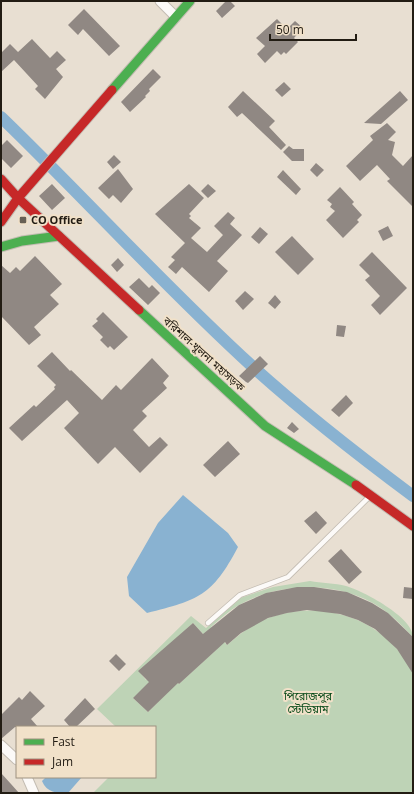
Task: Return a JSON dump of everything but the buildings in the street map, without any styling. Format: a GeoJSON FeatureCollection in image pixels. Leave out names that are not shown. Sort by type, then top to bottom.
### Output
{"type":"FeatureCollection","features":[{"type":"Feature","properties":{"kind":"main road"},"geometry":{"type":"LineString","coordinates":[[1,222],[34,177],[63,148],[190,1]]}},
{"type":"Feature","properties":{"kind":"main road","name":"বরিশাল-খুলনা মহাসড়ক"},"geometry":{"type":"LineString","coordinates":[[1,179],[18,198],[265,426],[370,495],[413,526]]}},
{"type":"Feature","properties":{"kind":"main road"},"geometry":{"type":"LineString","coordinates":[[1,247],[22,240],[59,236]]}},
{"type":"Feature","properties":{"kind":"street"},"geometry":{"type":"LineString","coordinates":[[160,1],[176,17]]}},
{"type":"Feature","properties":{"kind":"street"},"geometry":{"type":"LineString","coordinates":[[1,745],[16,759]]}},
{"type":"Feature","properties":{"kind":"street"},"geometry":{"type":"LineString","coordinates":[[27,778],[34,793]]}},
{"type":"Feature","properties":{"kind":"lane"},"geometry":{"type":"LineString","coordinates":[[208,623],[240,595],[288,577],[370,495]]}},
{"type":"Feature","properties":{"kind":"green space","name":"পিরোজপুর স্টেডিয়াম"},"geometry":{"type":"Polygon","coordinates":[[[310,581],[337,584],[364,593],[386,606],[405,621],[411,629],[413,637],[385,611],[365,599],[348,593],[311,587],[292,588],[256,597],[235,607],[211,627],[227,645],[243,632],[259,622],[275,616],[309,610],[343,615],[359,621],[374,629],[388,640],[406,660],[413,674],[413,793],[93,793],[108,778],[156,778],[156,726],[115,726],[97,709],[191,616],[206,628],[240,598],[273,587],[310,581]],[[193,623],[155,658],[179,684],[217,649],[193,623]],[[152,659],[139,671],[146,680],[160,667],[152,659]],[[171,689],[133,698],[148,712],[171,689]]]}},
{"type":"Feature","properties":{"kind":"water"},"geometry":{"type":"Polygon","coordinates":[[[183,495],[228,533],[238,547],[220,576],[202,594],[180,604],[147,613],[129,596],[127,577],[158,523],[183,495]]]}},
{"type":"Feature","properties":{"kind":"water"},"geometry":{"type":"Polygon","coordinates":[[[45,778],[81,778],[68,793],[53,792],[44,785],[42,781],[45,778]]]}},
{"type":"Feature","properties":{"kind":"waterway"},"geometry":{"type":"LineString","coordinates":[[1,117],[220,337],[292,401],[413,496]]}},
{"type":"Feature","properties":{"kind":"traffic: fast"},"geometry":{"type":"LineString","coordinates":[[112,90],[190,1]]}},
{"type":"Feature","properties":{"kind":"traffic: fast"},"geometry":{"type":"LineString","coordinates":[[1,247],[22,241],[59,236]]}},
{"type":"Feature","properties":{"kind":"traffic: fast"},"geometry":{"type":"LineString","coordinates":[[139,310],[265,426],[356,485]]}},
{"type":"Feature","properties":{"kind":"traffic: jam"},"geometry":{"type":"LineString","coordinates":[[1,179],[18,198],[112,90]]}},
{"type":"Feature","properties":{"kind":"traffic: jam"},"geometry":{"type":"LineString","coordinates":[[1,222],[18,198],[139,310]]}},
{"type":"Feature","properties":{"kind":"traffic: jam"},"geometry":{"type":"LineString","coordinates":[[356,485],[413,526]]}},
{"type":"Feature","properties":{"kind":"place","name":"CO Office"},"geometry":{"type":"Point","coordinates":[23,220]}}]}
